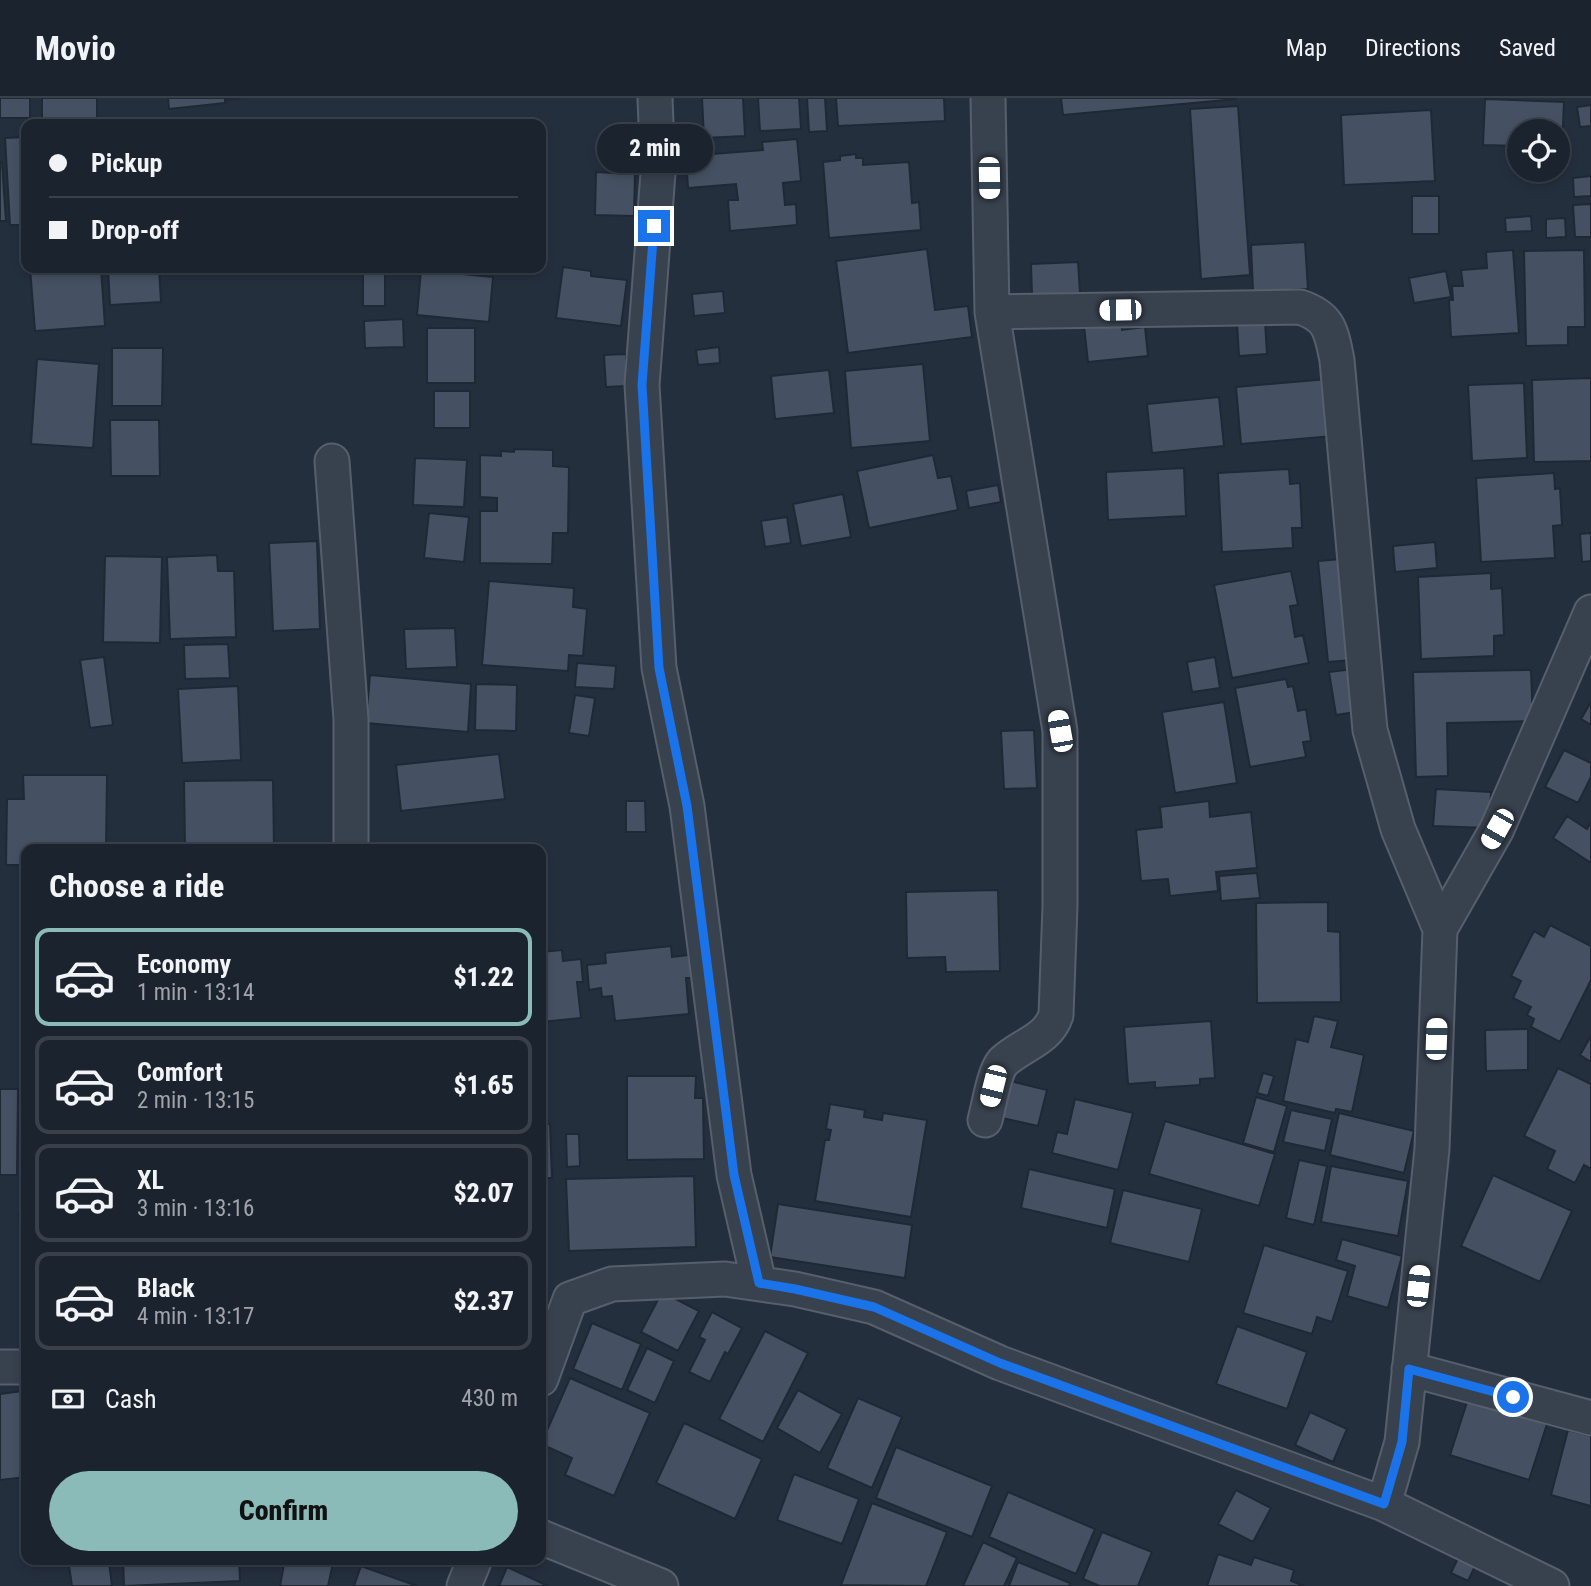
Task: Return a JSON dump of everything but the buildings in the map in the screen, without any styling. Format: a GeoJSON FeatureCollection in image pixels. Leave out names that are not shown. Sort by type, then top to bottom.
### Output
{"type":"FeatureCollection","features":[{"type":"Feature","properties":{"kind":"street"},"geometry":{"type":"LineString","coordinates":[[655,98],[658,173],[642,385],[659,668],[687,806],[734,1175],[759,1283]]}},
{"type":"Feature","properties":{"kind":"street"},"geometry":{"type":"LineString","coordinates":[[985,1120],[1001,1063],[1047,1032],[1056,1015],[1060,906],[1060,731],[992,312],[988,98]]}},
{"type":"Feature","properties":{"kind":"street"},"geometry":{"type":"LineString","coordinates":[[992,312],[1300,307],[1316,313],[1331,329],[1337,360],[1370,730],[1398,830],[1440,929],[1432,1149],[1402,1442],[1384,1504]]}},
{"type":"Feature","properties":{"kind":"street"},"geometry":{"type":"LineString","coordinates":[[332,461],[351,719],[351,844]]}},
{"type":"Feature","properties":{"kind":"street"},"geometry":{"type":"LineString","coordinates":[[1440,929],[1497,829],[1591,612]]}},
{"type":"Feature","properties":{"kind":"street"},"geometry":{"type":"LineString","coordinates":[[546,1365],[570,1299],[612,1284],[726,1279],[795,1289],[874,1307],[1000,1363],[1384,1504],[1552,1586]]}},
{"type":"Feature","properties":{"kind":"street"},"geometry":{"type":"LineString","coordinates":[[0,1367],[21,1367]]}},
{"type":"Feature","properties":{"kind":"street"},"geometry":{"type":"LineString","coordinates":[[1409,1369],[1591,1418]]}},
{"type":"Feature","properties":{"kind":"street"},"geometry":{"type":"LineString","coordinates":[[546,1538],[661,1586]]}},
{"type":"Feature","properties":{"kind":"street"},"geometry":{"type":"LineString","coordinates":[[464,1586],[473,1565]]}},
{"type":"Feature","properties":{"kind":"route"},"geometry":{"type":"LineString","coordinates":[[654,226],[642,385],[659,668],[687,806],[734,1175],[759,1283],[874,1307],[1000,1363],[1384,1504],[1402,1442],[1409,1369],[1513,1397]]}}]}
